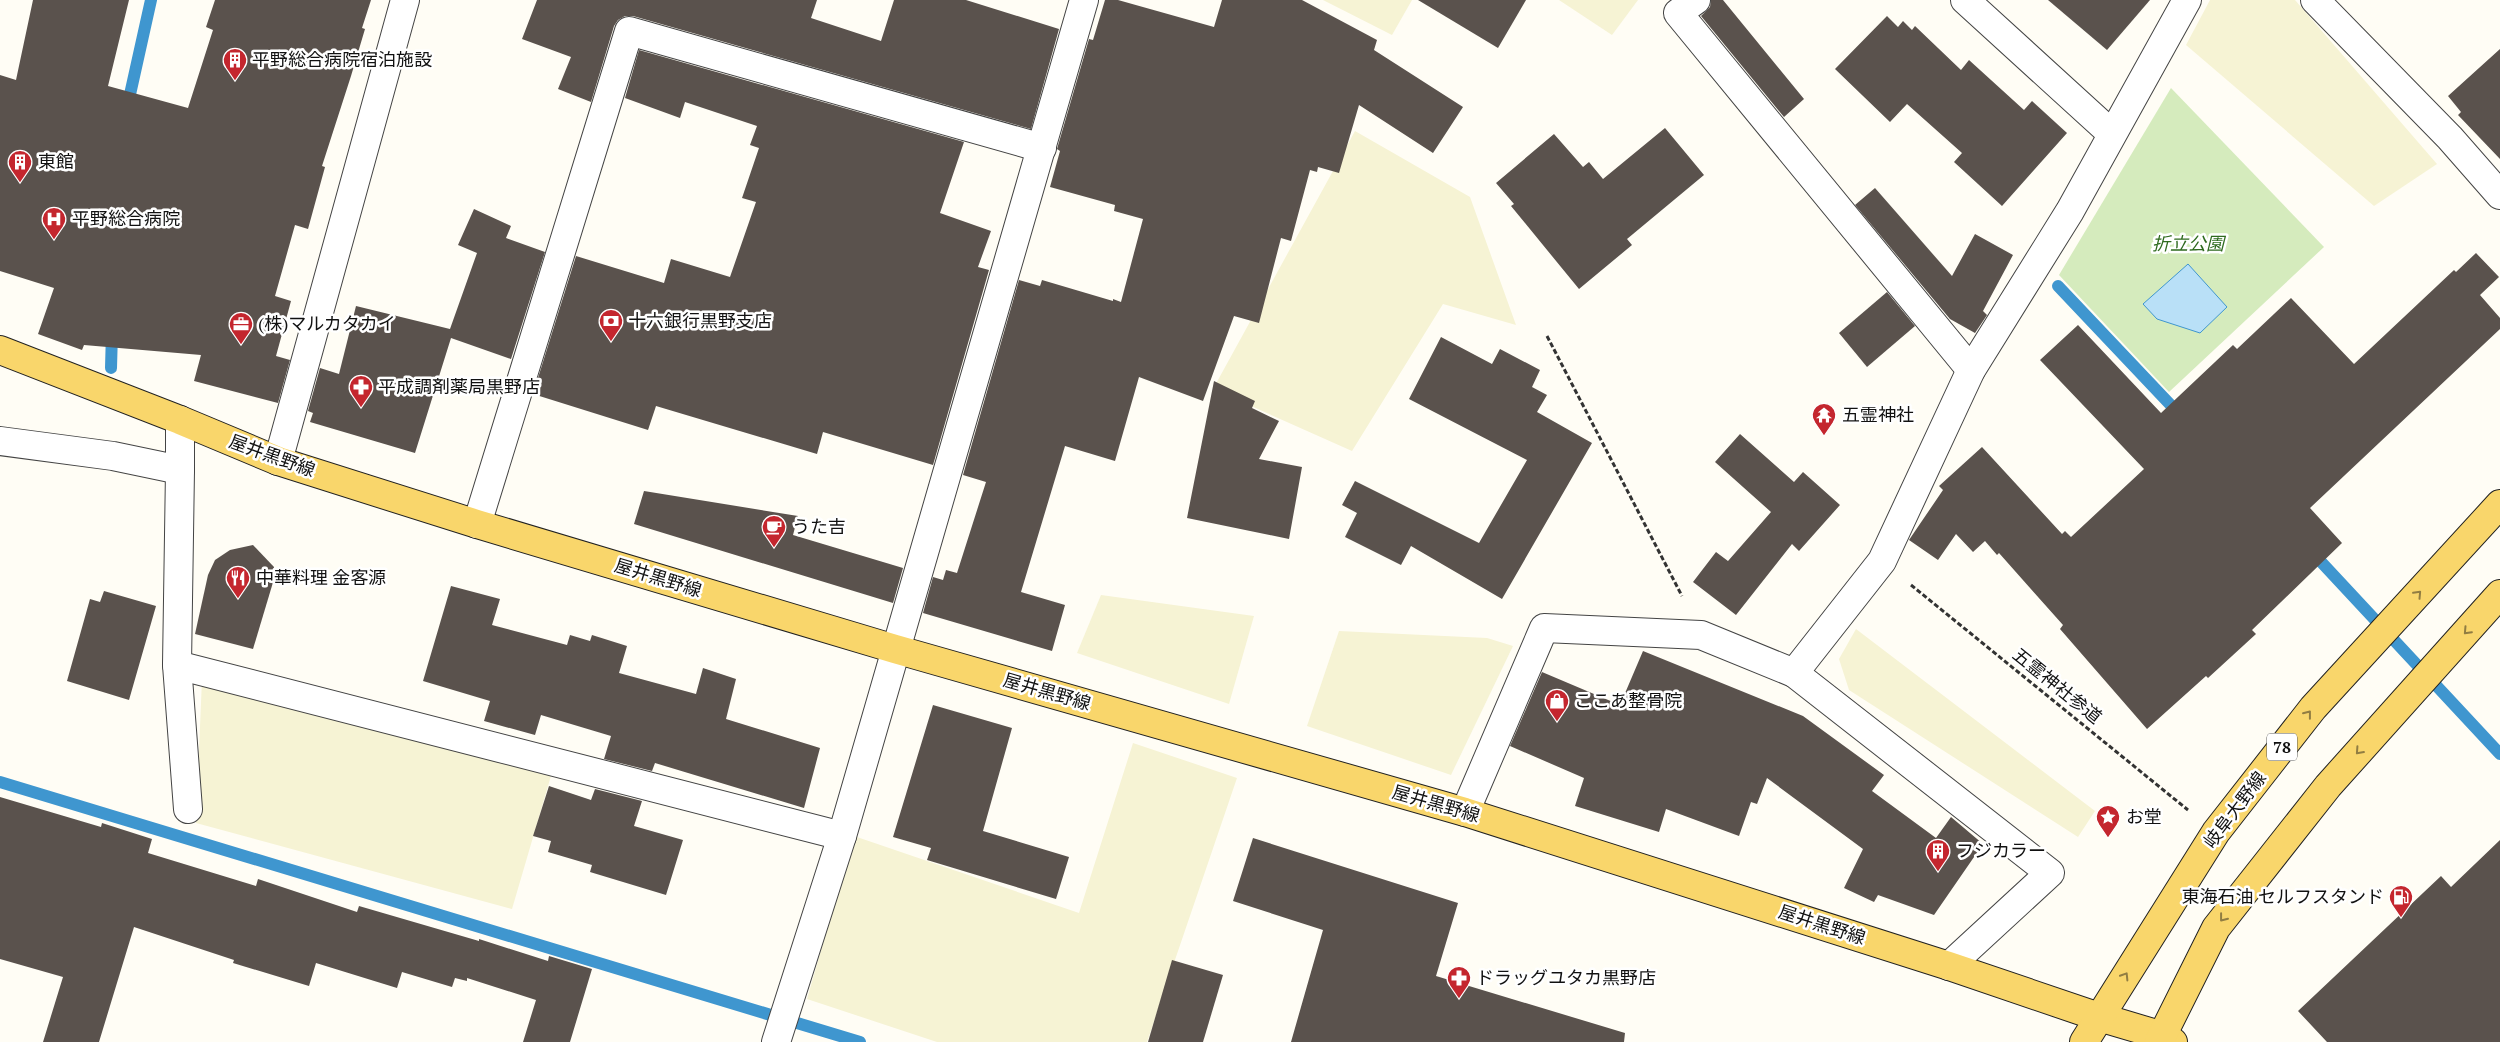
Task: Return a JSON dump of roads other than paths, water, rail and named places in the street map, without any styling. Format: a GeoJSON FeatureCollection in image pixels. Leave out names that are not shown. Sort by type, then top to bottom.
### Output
{"type":"FeatureCollection","features":[{"type":"Feature","properties":{"kind":"main road","name":"屋井黒野線"},"geometry":{"type":"LineString","coordinates":[[0,350],[180,420],[278,461],[477,524],[896,649],[1465,812],[1949,966],[2099,1017]]}},
{"type":"Feature","properties":{"kind":"main road","name":"岐阜大野線"},"geometry":{"type":"LineString","coordinates":[[2084,1042],[2216,832],[2313,708],[2500,504]]}},
{"type":"Feature","properties":{"kind":"main road"},"geometry":{"type":"LineString","coordinates":[[2099,1017],[2165,1040],[2216,928],[2328,786],[2500,594]]}},
{"type":"Feature","properties":{"kind":"street"},"geometry":{"type":"LineString","coordinates":[[278,461],[404,0]]}},
{"type":"Feature","properties":{"kind":"street"},"geometry":{"type":"LineString","coordinates":[[776,1042],[842,836],[1084,0]]}},
{"type":"Feature","properties":{"kind":"street"},"geometry":{"type":"LineString","coordinates":[[1696,0],[1678,13],[1971,370]]}},
{"type":"Feature","properties":{"kind":"street"},"geometry":{"type":"LineString","coordinates":[[1965,0],[2112,134]]}},
{"type":"Feature","properties":{"kind":"street"},"geometry":{"type":"LineString","coordinates":[[1794,673],[1882,561],[1971,370],[2070,211],[2187,0]]}},
{"type":"Feature","properties":{"kind":"street"},"geometry":{"type":"LineString","coordinates":[[2315,0],[2450,138],[2500,195]]}},
{"type":"Feature","properties":{"kind":"street"},"geometry":{"type":"LineString","coordinates":[[477,524],[629,31],[1042,148]]}},
{"type":"Feature","properties":{"kind":"street"},"geometry":{"type":"LineString","coordinates":[[180,420],[177,665],[188,809]]}},
{"type":"Feature","properties":{"kind":"street"},"geometry":{"type":"LineString","coordinates":[[0,441],[113,456],[180,470]]}},
{"type":"Feature","properties":{"kind":"street"},"geometry":{"type":"LineString","coordinates":[[1465,812],[1544,628],[1701,634],[1794,673],[2050,873],[1949,966]]}},
{"type":"Feature","properties":{"kind":"street"},"geometry":{"type":"LineString","coordinates":[[177,665],[842,836]]}},
{"type":"Feature","properties":{"kind":"water"},"geometry":{"type":"Polygon","coordinates":[[[2188,264],[2227,307],[2200,333],[2157,319],[2143,304],[2188,264]]]}},
{"type":"Feature","properties":{"kind":"waterway"},"geometry":{"type":"LineString","coordinates":[[127,108],[151,0]]}},
{"type":"Feature","properties":{"kind":"waterway"},"geometry":{"type":"LineString","coordinates":[[2058,286],[2182,417]]}},
{"type":"Feature","properties":{"kind":"waterway"},"geometry":{"type":"LineString","coordinates":[[111,368],[112,332]]}},
{"type":"Feature","properties":{"kind":"waterway"},"geometry":{"type":"LineString","coordinates":[[2310,550],[2500,754]]}},
{"type":"Feature","properties":{"kind":"waterway"},"geometry":{"type":"LineString","coordinates":[[0,782],[860,1042]]}},
{"type":"Feature","properties":{"kind":"place","name":"平野総合病院宿泊施設"},"geometry":{"type":"Point","coordinates":[235,81]}},
{"type":"Feature","properties":{"kind":"place","name":"東館"},"geometry":{"type":"Point","coordinates":[20,183]}},
{"type":"Feature","properties":{"kind":"place","name":"平野総合病院"},"geometry":{"type":"Point","coordinates":[54,240]}},
{"type":"Feature","properties":{"kind":"place","name":"十六銀行黒野支店"},"geometry":{"type":"Point","coordinates":[611,342]}},
{"type":"Feature","properties":{"kind":"place","name":"(株)マルカタカイ"},"geometry":{"type":"Point","coordinates":[241,345]}},
{"type":"Feature","properties":{"kind":"place","name":"平成調剤薬局黒野店"},"geometry":{"type":"Point","coordinates":[361,408]}},
{"type":"Feature","properties":{"kind":"place","name":"五霊神社"},"geometry":{"type":"Point","coordinates":[1824,436]}},
{"type":"Feature","properties":{"kind":"place","name":"うた吉"},"geometry":{"type":"Point","coordinates":[774,548]}},
{"type":"Feature","properties":{"kind":"place","name":"中華料理 金客源"},"geometry":{"type":"Point","coordinates":[238,599]}},
{"type":"Feature","properties":{"kind":"place","name":"ここあ整骨院"},"geometry":{"type":"Point","coordinates":[1557,722]}},
{"type":"Feature","properties":{"kind":"place","name":"お堂"},"geometry":{"type":"Point","coordinates":[2108,838]}},
{"type":"Feature","properties":{"kind":"place","name":"フジカラー"},"geometry":{"type":"Point","coordinates":[1938,872]}},
{"type":"Feature","properties":{"kind":"place","name":"東海石油 セルフスタンド"},"geometry":{"type":"Point","coordinates":[2401,918]}},
{"type":"Feature","properties":{"kind":"place","name":"ドラッグユタカ黒野店"},"geometry":{"type":"Point","coordinates":[1459,999]}},
{"type":"Feature","properties":{"kind":"park label","name":"折立公園"},"geometry":{"type":"Point","coordinates":[2188,244]}}]}
